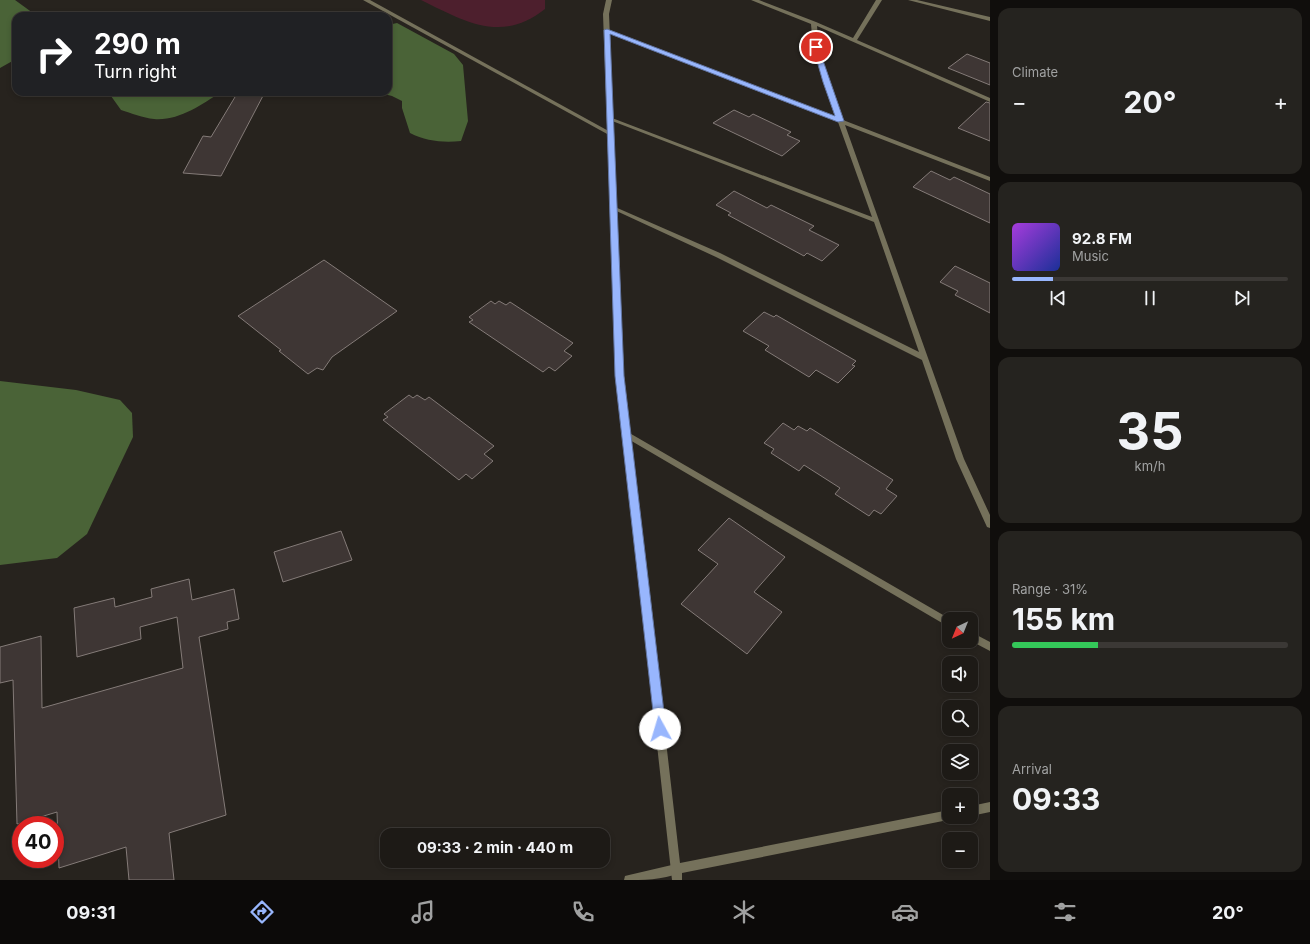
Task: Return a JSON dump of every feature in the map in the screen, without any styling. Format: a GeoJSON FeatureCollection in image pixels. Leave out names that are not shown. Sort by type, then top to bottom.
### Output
{"type":"FeatureCollection","features":[{"type":"Feature","properties":{"kind":"street"},"geometry":{"type":"LineString","coordinates":[[366,0],[388,12]]}},
{"type":"Feature","properties":{"kind":"street"},"geometry":{"type":"LineString","coordinates":[[609,0],[606,14],[620,376],[677,875]]}},
{"type":"Feature","properties":{"kind":"street"},"geometry":{"type":"LineString","coordinates":[[754,0],[814,23],[990,100]]}},
{"type":"Feature","properties":{"kind":"street"},"geometry":{"type":"LineString","coordinates":[[854,41],[879,0]]}},
{"type":"Feature","properties":{"kind":"street"},"geometry":{"type":"LineString","coordinates":[[911,0],[990,19]]}},
{"type":"Feature","properties":{"kind":"street"},"geometry":{"type":"LineString","coordinates":[[392,14],[610,134]]}},
{"type":"Feature","properties":{"kind":"street"},"geometry":{"type":"LineString","coordinates":[[814,23],[816,47],[826,82],[877,221],[960,459],[990,524]]}},
{"type":"Feature","properties":{"kind":"street"},"geometry":{"type":"LineString","coordinates":[[607,30],[990,179]]}},
{"type":"Feature","properties":{"kind":"street"},"geometry":{"type":"LineString","coordinates":[[610,119],[877,221]]}},
{"type":"Feature","properties":{"kind":"street"},"geometry":{"type":"LineString","coordinates":[[614,208],[718,255],[925,358]]}},
{"type":"Feature","properties":{"kind":"street"},"geometry":{"type":"LineString","coordinates":[[626,434],[942,619]]}},
{"type":"Feature","properties":{"kind":"street"},"geometry":{"type":"LineString","coordinates":[[978,640],[990,647]]}},
{"type":"Feature","properties":{"kind":"street"},"geometry":{"type":"LineString","coordinates":[[978,810],[990,807]]}},
{"type":"Feature","properties":{"kind":"street"},"geometry":{"type":"LineString","coordinates":[[629,880],[677,875],[942,818]]}},
{"type":"Feature","properties":{"kind":"shaded area"},"geometry":{"type":"Polygon","coordinates":[[[0,0],[15,0],[32,12],[12,12],[12,61],[0,68],[0,0]]]}},
{"type":"Feature","properties":{"kind":"shaded area"},"geometry":{"type":"Polygon","coordinates":[[[421,0],[545,0],[545,9],[529,20],[513,25],[498,27],[483,26],[452,15],[421,0]]]}},
{"type":"Feature","properties":{"kind":"shaded area"},"geometry":{"type":"Polygon","coordinates":[[[397,23],[454,54],[463,65],[468,121],[461,141],[435,141],[410,133],[402,108],[402,101],[392,96],[392,24],[397,23]]]}},
{"type":"Feature","properties":{"kind":"shaded area"},"geometry":{"type":"Polygon","coordinates":[[[111,96],[215,96],[198,107],[181,115],[163,119],[141,117],[121,110],[111,96]]]}},
{"type":"Feature","properties":{"kind":"shaded area"},"geometry":{"type":"Polygon","coordinates":[[[0,381],[76,390],[120,400],[132,413],[133,437],[87,534],[57,558],[0,565],[0,381]]]}},
{"type":"Feature","properties":{"kind":"building"},"geometry":{"type":"Polygon","coordinates":[[[967,54],[990,63],[990,85],[948,68],[967,54]]]}},
{"type":"Feature","properties":{"kind":"building"},"geometry":{"type":"Polygon","coordinates":[[[236,96],[263,96],[221,176],[183,173],[203,136],[211,137],[236,96]]]}},
{"type":"Feature","properties":{"kind":"building"},"geometry":{"type":"Polygon","coordinates":[[[986,102],[990,103],[990,141],[958,128],[986,102]]]}},
{"type":"Feature","properties":{"kind":"building"},"geometry":{"type":"Polygon","coordinates":[[[734,110],[749,117],[753,114],[791,132],[787,135],[800,141],[782,156],[713,123],[734,110]]]}},
{"type":"Feature","properties":{"kind":"building"},"geometry":{"type":"Polygon","coordinates":[[[931,171],[950,180],[954,177],[990,194],[990,223],[913,187],[931,171]]]}},
{"type":"Feature","properties":{"kind":"building"},"geometry":{"type":"Polygon","coordinates":[[[734,191],[767,208],[771,205],[814,226],[809,230],[839,245],[822,261],[807,253],[804,256],[728,215],[731,213],[716,205],[734,191]]]}},
{"type":"Feature","properties":{"kind":"building"},"geometry":{"type":"Polygon","coordinates":[[[324,260],[397,311],[332,357],[323,370],[317,368],[308,374],[279,351],[281,350],[238,316],[324,260]]]}},
{"type":"Feature","properties":{"kind":"building"},"geometry":{"type":"Polygon","coordinates":[[[955,266],[990,283],[990,313],[955,295],[958,291],[940,282],[955,266]]]}},
{"type":"Feature","properties":{"kind":"building"},"geometry":{"type":"Polygon","coordinates":[[[491,301],[495,304],[499,301],[506,305],[510,302],[573,343],[564,351],[572,356],[555,371],[549,367],[543,372],[469,322],[473,320],[469,317],[491,301]]]}},
{"type":"Feature","properties":{"kind":"building"},"geometry":{"type":"Polygon","coordinates":[[[764,312],[774,317],[776,315],[856,361],[852,365],[855,366],[838,383],[816,370],[809,377],[765,350],[769,346],[743,331],[764,312]]]}},
{"type":"Feature","properties":{"kind":"building"},"geometry":{"type":"Polygon","coordinates":[[[409,395],[413,398],[417,395],[425,400],[429,397],[494,446],[484,454],[493,461],[472,479],[466,474],[459,480],[383,420],[388,417],[384,414],[409,395]]]}},
{"type":"Feature","properties":{"kind":"building"},"geometry":{"type":"Polygon","coordinates":[[[783,423],[794,430],[798,426],[807,431],[810,428],[893,480],[886,489],[897,496],[881,514],[874,510],[869,516],[835,494],[840,488],[804,465],[799,471],[771,453],[774,449],[764,443],[783,423]]]}},
{"type":"Feature","properties":{"kind":"building"},"geometry":{"type":"Polygon","coordinates":[[[729,518],[785,557],[754,592],[782,612],[747,654],[681,604],[718,564],[698,550],[729,518]]]}},
{"type":"Feature","properties":{"kind":"building"},"geometry":{"type":"Polygon","coordinates":[[[341,531],[352,560],[283,582],[274,552],[341,531]]]}},
{"type":"Feature","properties":{"kind":"building"},"geometry":{"type":"Polygon","coordinates":[[[189,579],[192,600],[234,589],[239,619],[227,622],[228,629],[199,637],[226,815],[169,833],[174,880],[129,880],[126,847],[64,866],[64,816],[57,816],[57,812],[44,816],[17,816],[13,680],[0,683],[0,647],[41,636],[42,708],[183,668],[177,617],[140,627],[141,639],[77,657],[74,608],[114,598],[115,607],[152,597],[151,589],[189,579]]]}},
{"type":"Feature","properties":{"kind":"route"},"geometry":{"type":"LineString","coordinates":[[660,729],[620,376],[607,30],[840,121],[826,82],[816,47]]}}]}
